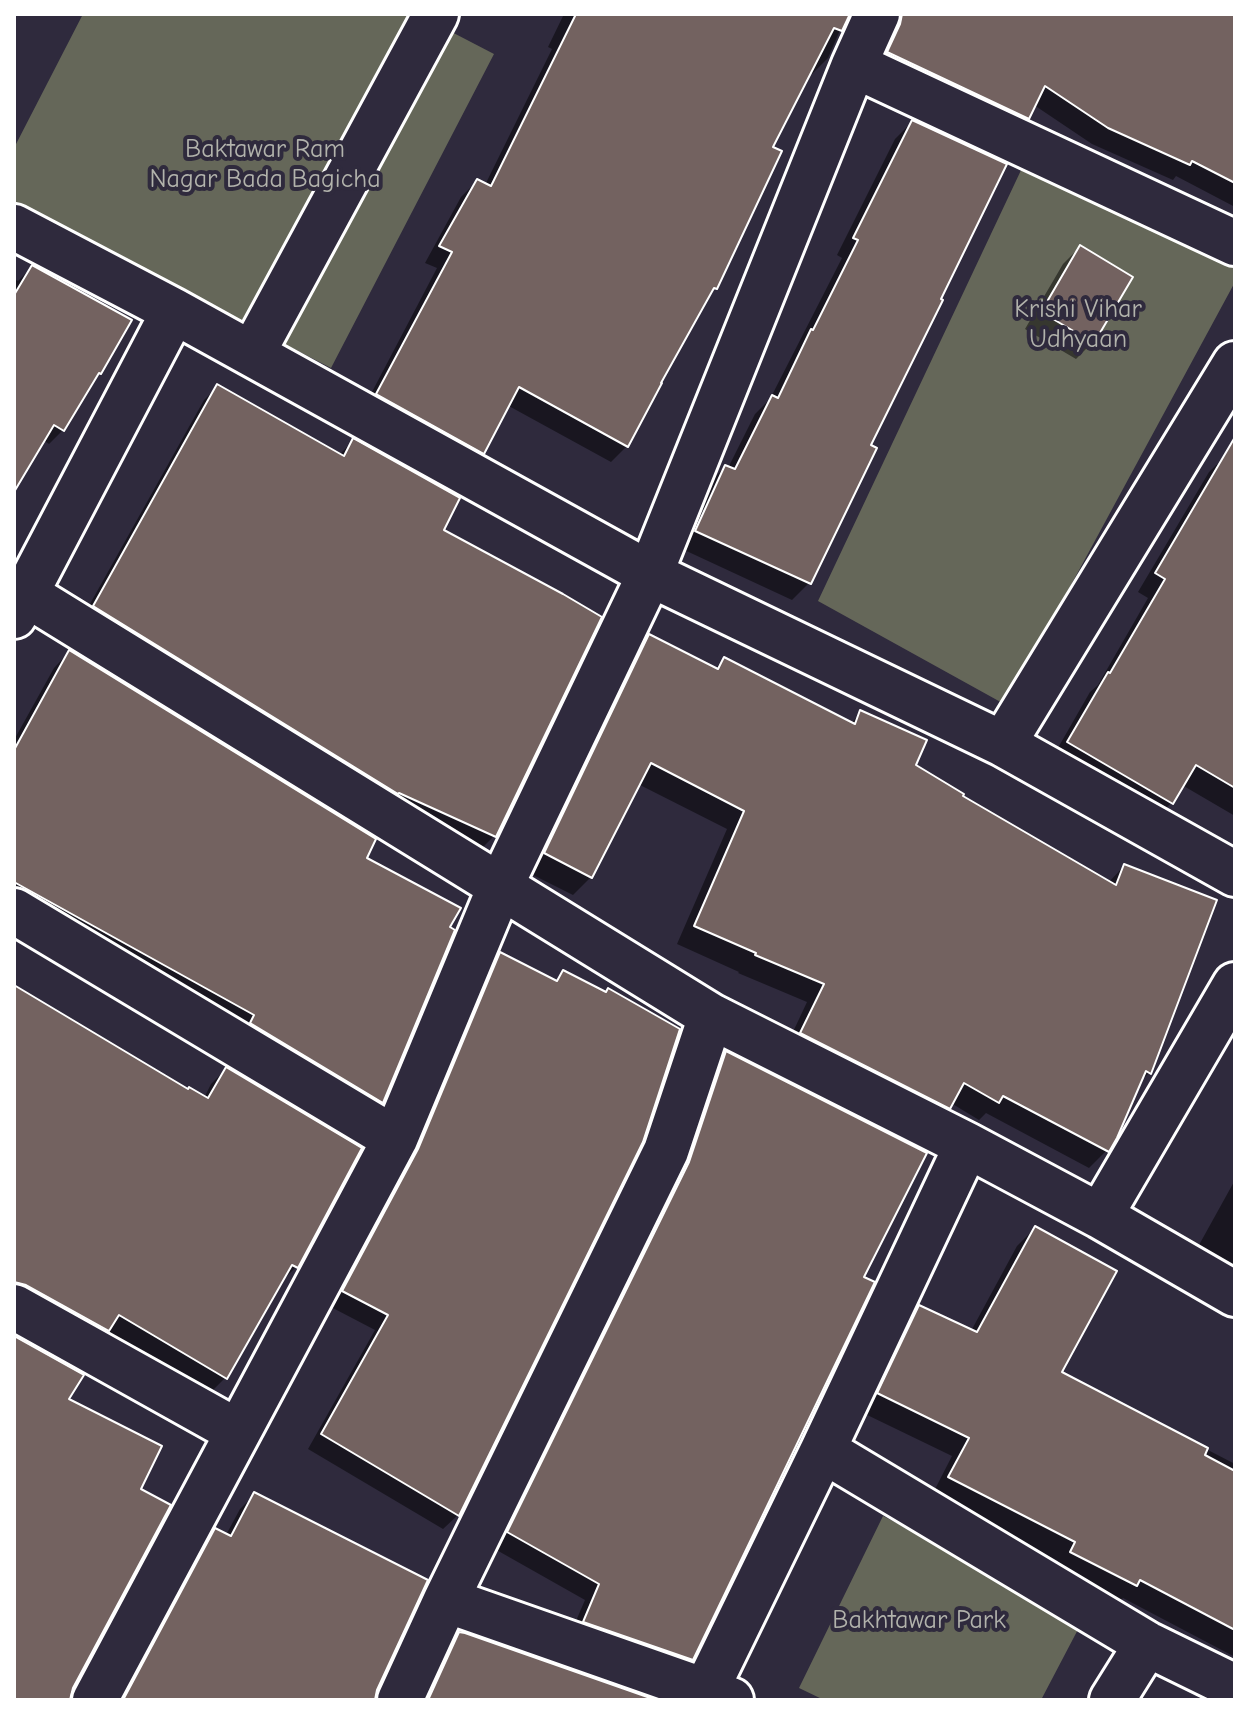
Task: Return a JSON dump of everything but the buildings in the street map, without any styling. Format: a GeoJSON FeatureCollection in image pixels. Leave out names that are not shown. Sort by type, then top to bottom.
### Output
{"type":"FeatureCollection","features":[{"type":"Feature","properties":{"kind":"street"},"geometry":{"type":"LineString","coordinates":[[252,354],[435,14]]}},
{"type":"Feature","properties":{"kind":"street"},"geometry":{"type":"LineString","coordinates":[[95,1700],[395,1139],[500,887],[650,574],[877,14]]}},
{"type":"Feature","properties":{"kind":"street"},"geometry":{"type":"LineString","coordinates":[[854,65],[1235,243]]}},
{"type":"Feature","properties":{"kind":"street"},"geometry":{"type":"LineString","coordinates":[[14,227],[174,311],[650,574],[1003,744],[1235,874]]}},
{"type":"Feature","properties":{"kind":"street"},"geometry":{"type":"LineString","coordinates":[[174,311],[20,605],[500,887],[711,1016],[967,1145],[1100,1216],[1235,1294]]}},
{"type":"Feature","properties":{"kind":"street"},"geometry":{"type":"LineString","coordinates":[[1003,744],[1235,364]]}},
{"type":"Feature","properties":{"kind":"street"},"geometry":{"type":"LineString","coordinates":[[14,911],[395,1139]]}},
{"type":"Feature","properties":{"kind":"street"},"geometry":{"type":"LineString","coordinates":[[1100,1216],[1235,985]]}},
{"type":"Feature","properties":{"kind":"street"},"geometry":{"type":"LineString","coordinates":[[400,1700],[666,1151],[711,1016]]}},
{"type":"Feature","properties":{"kind":"street"},"geometry":{"type":"LineString","coordinates":[[446,1600],[719,1695],[823,1450],[967,1145]]}},
{"type":"Feature","properties":{"kind":"street"},"geometry":{"type":"LineString","coordinates":[[14,1307],[238,1432]]}},
{"type":"Feature","properties":{"kind":"street"},"geometry":{"type":"LineString","coordinates":[[823,1450],[1147,1644],[1235,1687]]}},
{"type":"Feature","properties":{"kind":"street"},"geometry":{"type":"LineString","coordinates":[[1112,1700],[1147,1644]]}},
{"type":"Feature","properties":{"kind":"green space","name":"Baktawar Ram Nagar Bada Bagicha"},"geometry":{"type":"Polygon","coordinates":[[[83,14],[417,14],[494,54],[331,368],[14,205],[14,148],[83,14]]]}},
{"type":"Feature","properties":{"kind":"green space","name":"Krishi Vihar Udhyaan"},"geometry":{"type":"Polygon","coordinates":[[[1023,166],[1235,268],[1235,282],[1006,705],[818,601],[1023,166]]]}},
{"type":"Feature","properties":{"kind":"green space","name":"Bakhtawar Park"},"geometry":{"type":"Polygon","coordinates":[[[883,1516],[1084,1618],[1041,1700],[824,1700],[799,1688],[883,1516]]]}}]}
